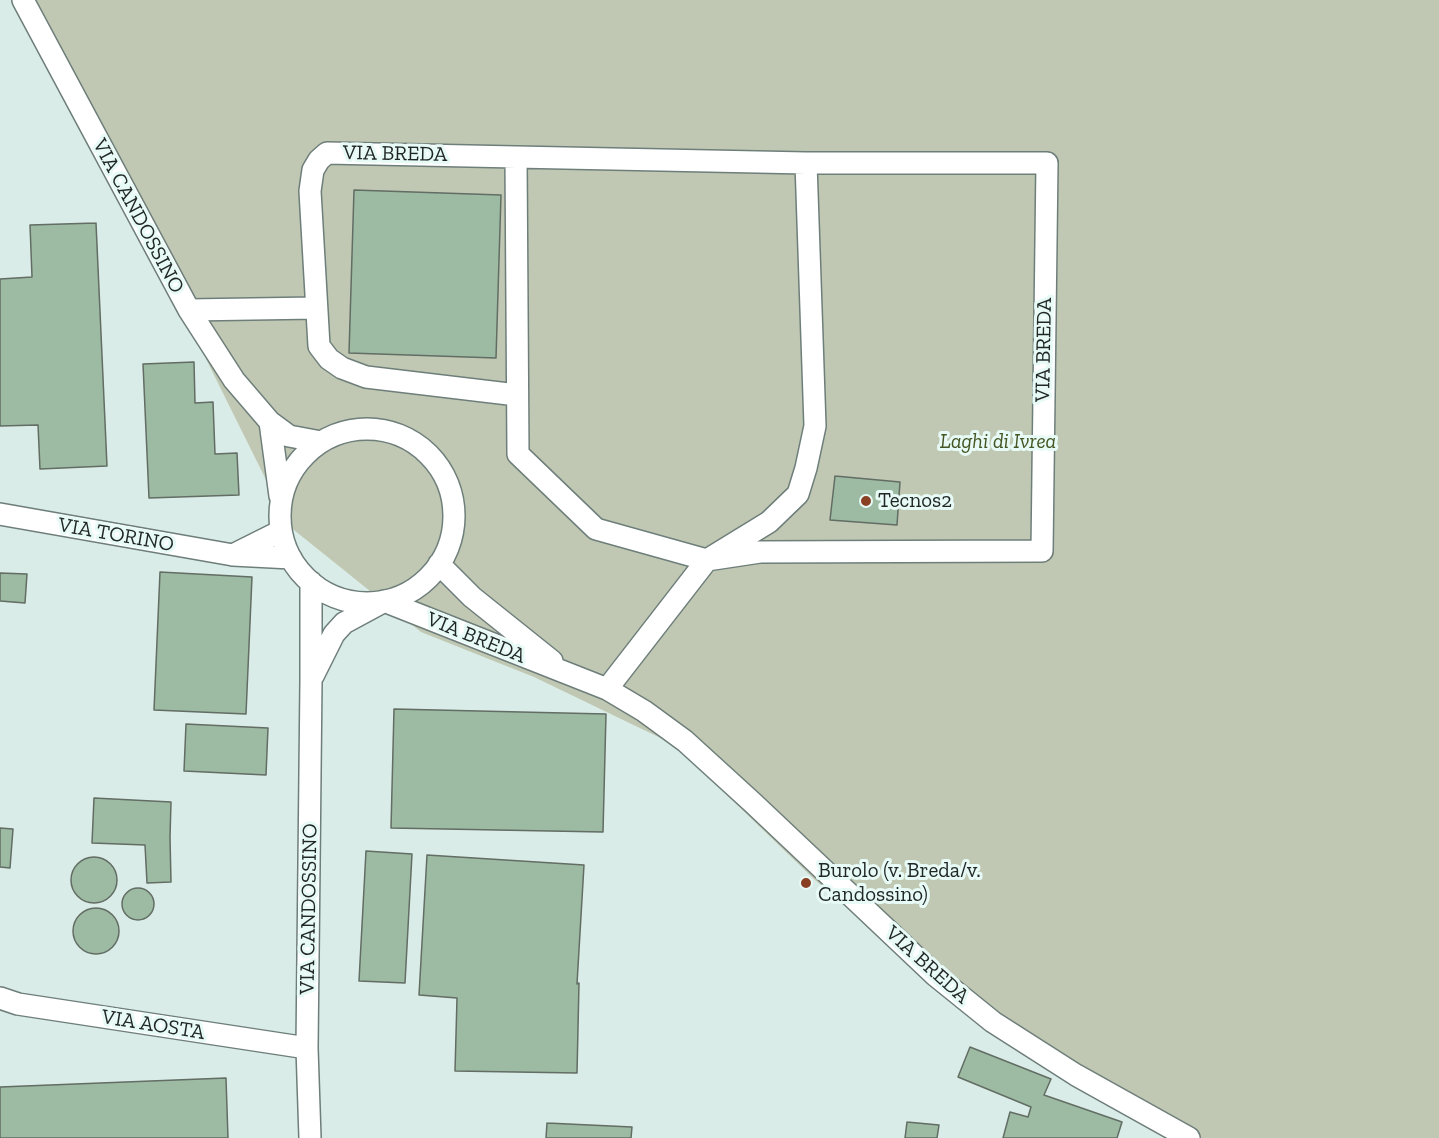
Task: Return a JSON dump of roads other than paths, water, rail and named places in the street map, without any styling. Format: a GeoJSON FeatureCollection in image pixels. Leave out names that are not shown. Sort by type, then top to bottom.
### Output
{"type":"FeatureCollection","features":[{"type":"Feature","properties":{"kind":"street","name":"VIA CANDOSSINO"},"geometry":{"type":"LineString","coordinates":[[23,0],[189,310],[234,380],[270,422],[289,436],[321,442]]}},
{"type":"Feature","properties":{"kind":"street","name":"VIA BREDA"},"geometry":{"type":"LineString","coordinates":[[516,157],[518,454],[596,529],[707,560],[760,552],[1042,551],[1047,163],[806,163],[327,153],[313,170],[310,191],[320,346],[329,359],[342,368],[366,377],[517,395]]}},
{"type":"Feature","properties":{"kind":"street"},"geometry":{"type":"LineString","coordinates":[[607,689],[707,560],[769,522],[798,494],[815,426],[806,163]]}},
{"type":"Feature","properties":{"kind":"street"},"geometry":{"type":"LineString","coordinates":[[189,310],[316,308]]}},
{"type":"Feature","properties":{"kind":"street"},"geometry":{"type":"LineString","coordinates":[[270,422],[281,501],[281,531],[287,550],[302,574],[326,593],[343,600],[370,603],[396,598],[417,586],[431,574],[439,564],[452,531],[453,504],[445,480],[433,461],[408,440],[375,430],[339,434],[321,442],[295,467],[285,485],[281,501]]}},
{"type":"Feature","properties":{"kind":"street","name":"VIA TORINO"},"geometry":{"type":"LineString","coordinates":[[0,514],[233,555],[291,558]]}},
{"type":"Feature","properties":{"kind":"street"},"geometry":{"type":"LineString","coordinates":[[233,555],[281,531]]}},
{"type":"Feature","properties":{"kind":"street","name":"VIA BREDA"},"geometry":{"type":"LineString","coordinates":[[439,564],[472,597],[568,674]]}},
{"type":"Feature","properties":{"kind":"street","name":"VIA CANDOSSINO"},"geometry":{"type":"LineString","coordinates":[[310,582],[307,1048],[310,1138]]}},
{"type":"Feature","properties":{"kind":"street","name":"VIA CANDOSSINO"},"geometry":{"type":"LineString","coordinates":[[311,680],[334,634],[345,623],[384,601]]}},
{"type":"Feature","properties":{"kind":"street","name":"VIA BREDA"},"geometry":{"type":"LineString","coordinates":[[384,601],[607,689],[644,711],[685,741],[936,976],[993,1022],[1076,1075],[1189,1138]]}},
{"type":"Feature","properties":{"kind":"street","name":"VIA AOSTA"},"geometry":{"type":"LineString","coordinates":[[0,998],[18,1004],[307,1048]]}},
{"type":"Feature","properties":{"kind":"place","name":"Tecnos2"},"geometry":{"type":"Point","coordinates":[866,501]}},
{"type":"Feature","properties":{"kind":"place","name":"Burolo (v. Breda/v. Candossino)"},"geometry":{"type":"Point","coordinates":[806,883]}},
{"type":"Feature","properties":{"kind":"park label","name":"Laghi di Ivrea"},"geometry":{"type":"Point","coordinates":[998,442]}}]}
